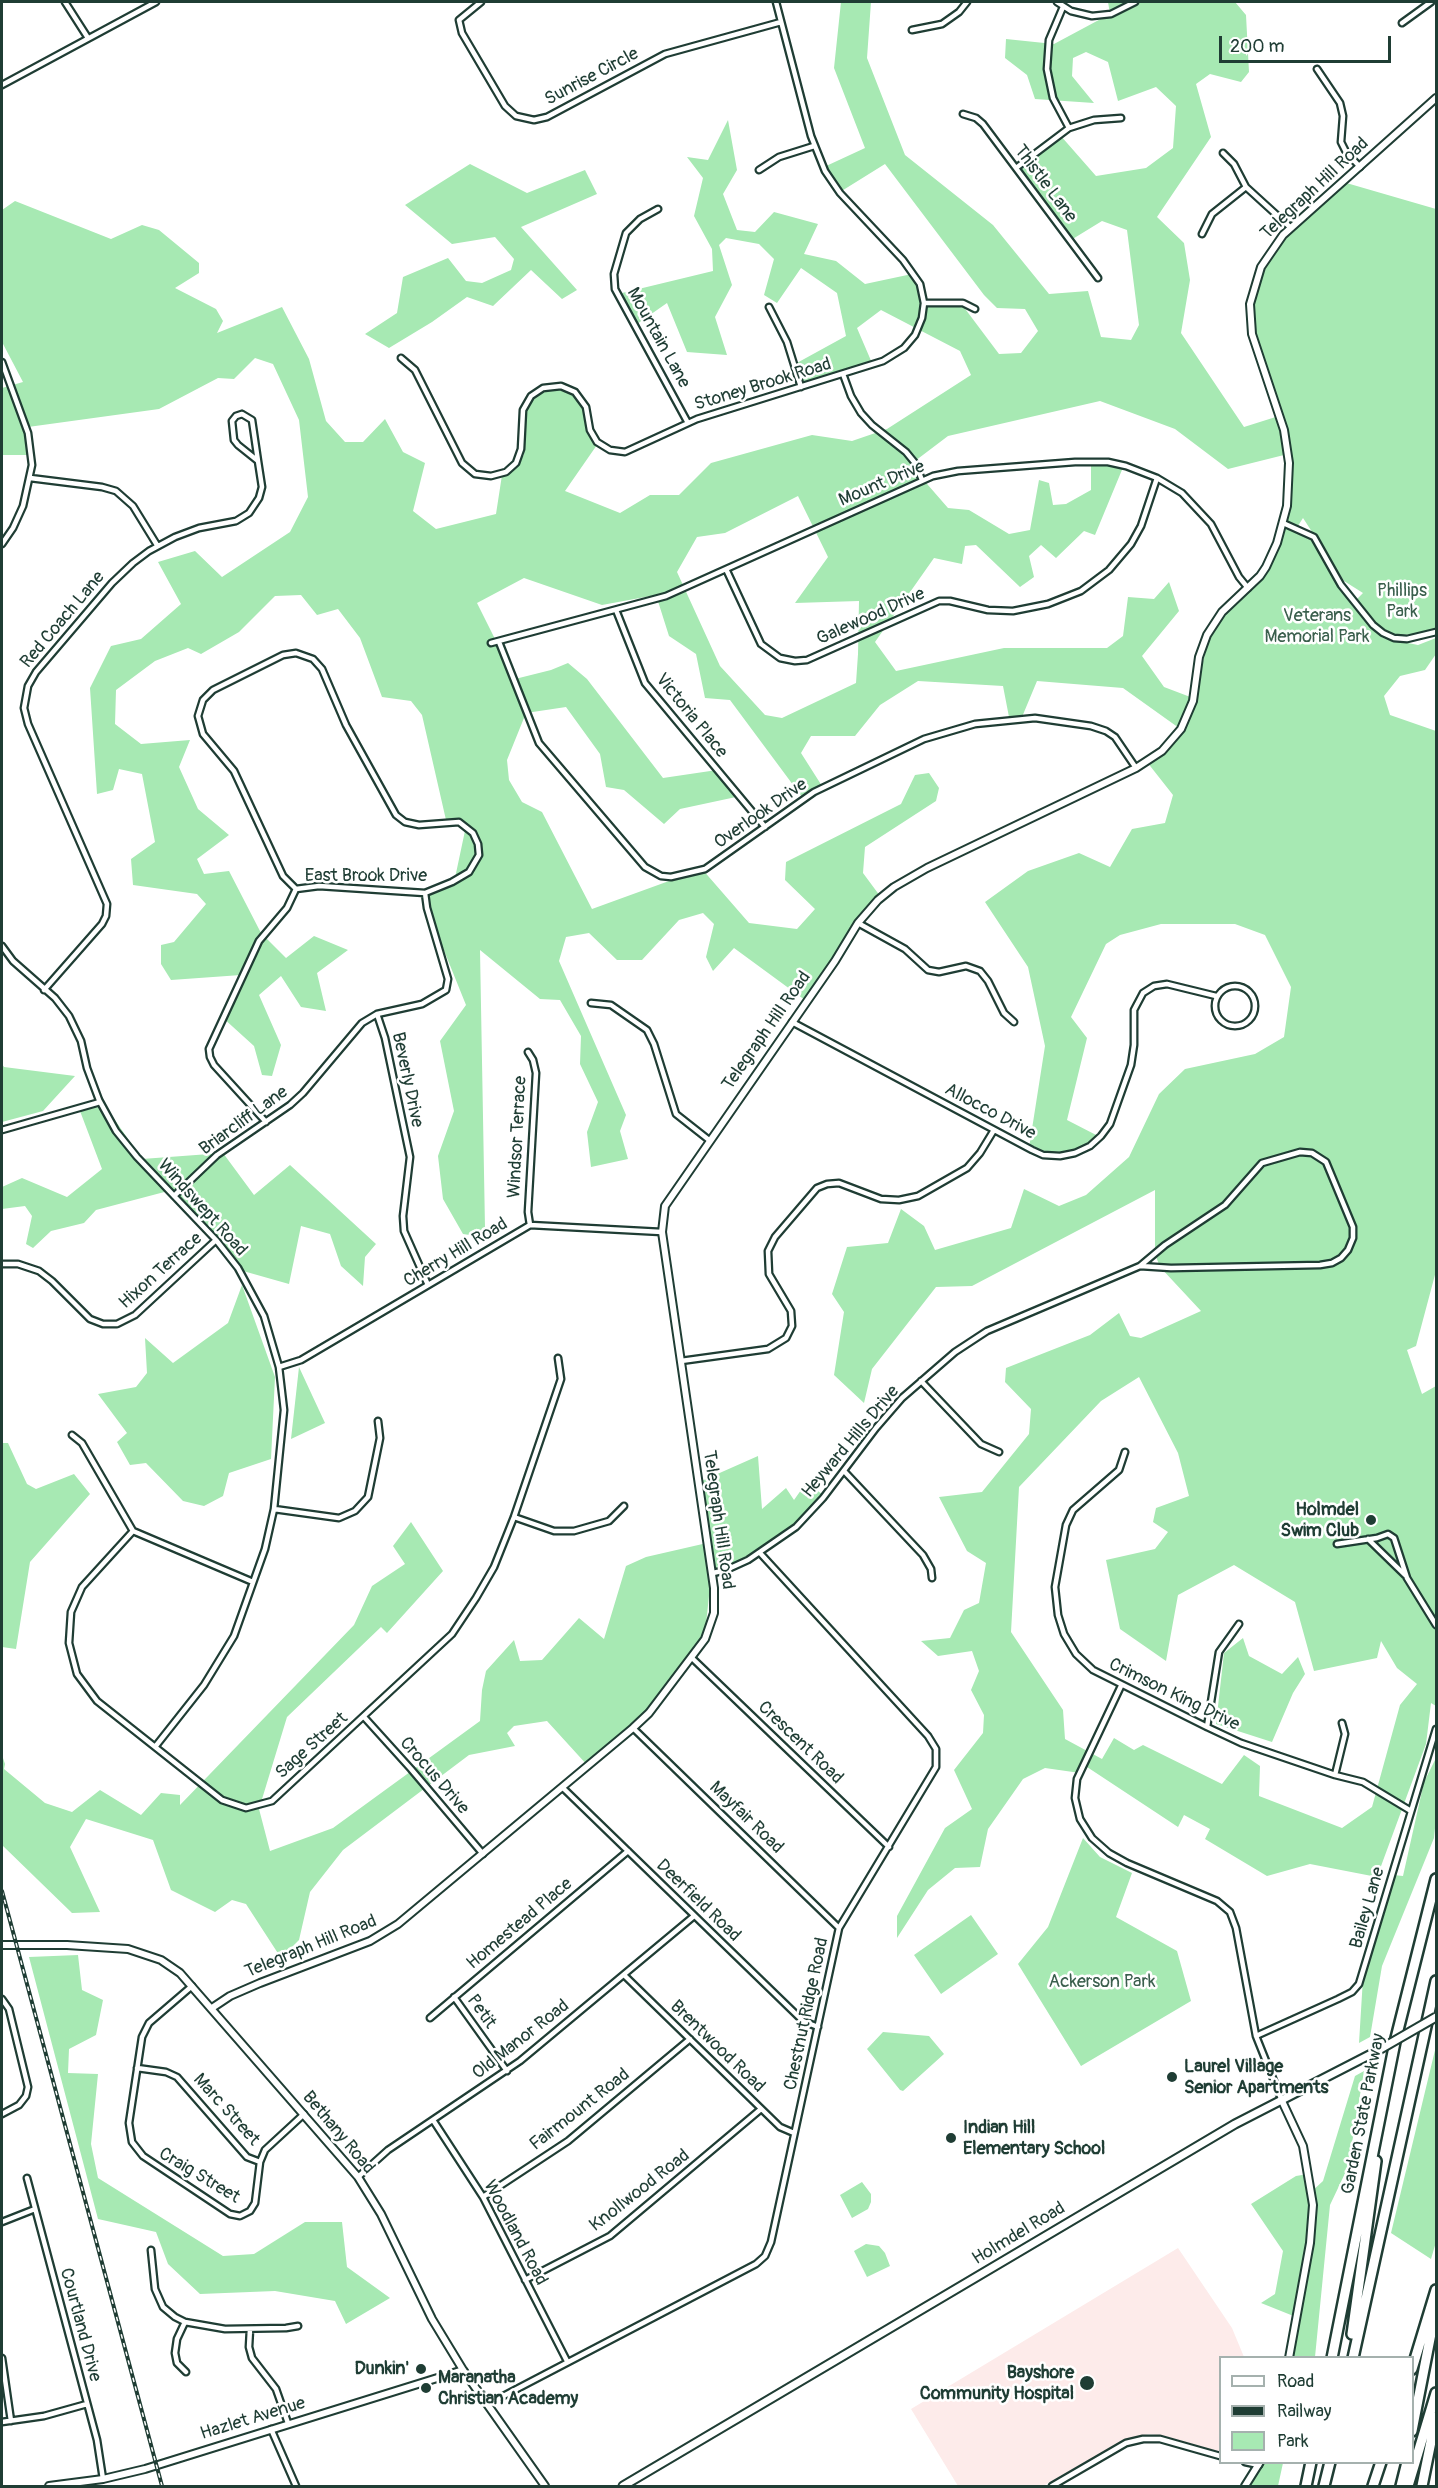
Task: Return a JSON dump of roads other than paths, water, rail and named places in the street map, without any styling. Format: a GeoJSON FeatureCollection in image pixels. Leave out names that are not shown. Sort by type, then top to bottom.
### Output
{"type":"FeatureCollection","features":[{"type":"Feature","properties":{"kind":"highway","name":"Garden State Parkway"},"geometry":{"type":"LineString","coordinates":[[1332,2356],[1400,2019],[1437,1880]]}},
{"type":"Feature","properties":{"kind":"highway"},"geometry":{"type":"LineString","coordinates":[[1351,2356],[1437,1981]]}},
{"type":"Feature","properties":{"kind":"highway"},"geometry":{"type":"LineString","coordinates":[[1351,2356],[1376,2174],[1377,2134]]}},
{"type":"Feature","properties":{"kind":"highway"},"geometry":{"type":"LineString","coordinates":[[1414,2366],[1437,2290]]}},
{"type":"Feature","properties":{"kind":"highway"},"geometry":{"type":"LineString","coordinates":[[1414,2427],[1437,2308]]}},
{"type":"Feature","properties":{"kind":"highway"},"geometry":{"type":"LineString","coordinates":[[1408,2487],[1437,2393]]}},
{"type":"Feature","properties":{"kind":"highway"},"geometry":{"type":"LineString","coordinates":[[1422,2487],[1437,2417]]}},
{"type":"Feature","properties":{"kind":"highway"},"geometry":{"type":"LineString","coordinates":[[1306,2487],[1311,2464]]}},
{"type":"Feature","properties":{"kind":"highway"},"geometry":{"type":"LineString","coordinates":[[1324,2487],[1330,2464]]}},
{"type":"Feature","properties":{"kind":"highway"},"geometry":{"type":"LineString","coordinates":[[1372,2487],[1381,2464]]}},
{"type":"Feature","properties":{"kind":"highway"},"geometry":{"type":"LineString","coordinates":[[1401,2487],[1407,2464]]}},
{"type":"Feature","properties":{"kind":"main road","name":"Holmdel Road"},"geometry":{"type":"LineString","coordinates":[[623,2487],[1225,2130],[1437,2017]]}},
{"type":"Feature","properties":{"kind":"street"},"geometry":{"type":"LineString","coordinates":[[65,2],[88,38]]}},
{"type":"Feature","properties":{"kind":"street"},"geometry":{"type":"LineString","coordinates":[[2,85],[156,2]]}},
{"type":"Feature","properties":{"kind":"street","name":"Sunrise Circle"},"geometry":{"type":"LineString","coordinates":[[481,2],[459,20],[462,33],[505,106],[516,116],[534,120],[547,117],[665,54],[781,22]]}},
{"type":"Feature","properties":{"kind":"street"},"geometry":{"type":"LineString","coordinates":[[776,2],[814,146],[825,171],[840,194],[914,272],[920,284],[924,303],[963,303],[975,309]]}},
{"type":"Feature","properties":{"kind":"street"},"geometry":{"type":"LineString","coordinates":[[912,30],[942,24],[959,12],[967,2]]}},
{"type":"Feature","properties":{"kind":"street"},"geometry":{"type":"LineString","coordinates":[[1057,2],[1081,15],[1099,16],[1119,11],[1135,2]]}},
{"type":"Feature","properties":{"kind":"street"},"geometry":{"type":"LineString","coordinates":[[1402,23],[1431,2]]}},
{"type":"Feature","properties":{"kind":"street"},"geometry":{"type":"LineString","coordinates":[[1063,6],[1049,40],[1047,69],[1053,98],[1069,129]]}},
{"type":"Feature","properties":{"kind":"street"},"geometry":{"type":"LineString","coordinates":[[1317,69],[1340,104],[1343,116],[1341,142],[1346,152],[1360,167]]}},
{"type":"Feature","properties":{"kind":"street","name":"Telegraph Hill Road"},"geometry":{"type":"LineString","coordinates":[[212,2008],[230,1996],[260,1983],[381,1936],[398,1924],[563,1788],[649,1713],[710,1631],[715,1604],[712,1573],[662,1232],[665,1206],[835,961],[858,923],[878,900],[912,876],[1136,768],[1162,751],[1181,729],[1193,701],[1199,657],[1207,635],[1222,612],[1260,576],[1270,559],[1283,523],[1289,483],[1286,444],[1280,416],[1252,334],[1250,304],[1260,267],[1273,246],[1291,228],[1437,98]]}},
{"type":"Feature","properties":{"kind":"street","name":"Thistle Lane"},"geometry":{"type":"LineString","coordinates":[[963,114],[976,118],[983,124],[1098,278]]}},
{"type":"Feature","properties":{"kind":"street"},"geometry":{"type":"LineString","coordinates":[[1016,168],[1069,129],[1094,120],[1121,118]]}},
{"type":"Feature","properties":{"kind":"street"},"geometry":{"type":"LineString","coordinates":[[759,170],[779,157],[814,146]]}},
{"type":"Feature","properties":{"kind":"street"},"geometry":{"type":"LineString","coordinates":[[1223,153],[1234,164],[1246,187],[1291,228]]}},
{"type":"Feature","properties":{"kind":"street"},"geometry":{"type":"LineString","coordinates":[[1202,234],[1212,214],[1246,187]]}},
{"type":"Feature","properties":{"kind":"street","name":"Mountain Lane"},"geometry":{"type":"LineString","coordinates":[[658,209],[639,220],[626,232],[614,274],[615,286],[620,301],[688,423]]}},
{"type":"Feature","properties":{"kind":"street","name":"Stoney Brook Road"},"geometry":{"type":"LineString","coordinates":[[401,358],[415,370],[461,460],[470,471],[481,476],[500,474],[516,463],[521,449],[522,417],[526,403],[536,392],[547,387],[565,387],[580,398],[586,407],[588,425],[593,438],[610,450],[630,451],[688,423],[889,358],[904,348],[918,330],[924,303]]}},
{"type":"Feature","properties":{"kind":"street"},"geometry":{"type":"LineString","coordinates":[[769,307],[787,342],[801,387]]}},
{"type":"Feature","properties":{"kind":"street"},"geometry":{"type":"LineString","coordinates":[[2,362],[28,433],[32,458],[30,478],[19,518],[2,544]]}},
{"type":"Feature","properties":{"kind":"street"},"geometry":{"type":"LineString","coordinates":[[843,374],[851,396],[861,413],[912,458],[922,480]]}},
{"type":"Feature","properties":{"kind":"street","name":"Red Coach Lane"},"geometry":{"type":"LineString","coordinates":[[44,990],[102,924],[106,916],[107,904],[28,724],[24,708],[26,692],[36,672],[112,583],[133,562],[157,545],[193,530],[236,520],[249,513],[256,504],[262,487],[252,420],[246,415],[239,414],[233,419],[231,425],[235,442],[258,461]]}},
{"type":"Feature","properties":{"kind":"street","name":"Mount Drive"},"geometry":{"type":"LineString","coordinates":[[491,643],[666,596],[922,480],[958,471],[1092,461],[1126,466],[1157,478],[1182,493],[1202,513],[1219,536],[1239,577],[1248,588]]}},
{"type":"Feature","properties":{"kind":"street"},"geometry":{"type":"LineString","coordinates":[[30,478],[102,487],[116,491],[133,506],[157,545]]}},
{"type":"Feature","properties":{"kind":"street","name":"Galewood Drive"},"geometry":{"type":"LineString","coordinates":[[726,569],[761,644],[780,658],[795,661],[807,660],[939,602],[950,601],[988,610],[1013,611],[1048,604],[1081,591],[1109,570],[1131,544],[1141,526],[1157,478]]}},
{"type":"Feature","properties":{"kind":"street"},"geometry":{"type":"LineString","coordinates":[[1283,523],[1314,537],[1341,585],[1373,625],[1383,633],[1394,639],[1407,639],[1437,632]]}},
{"type":"Feature","properties":{"kind":"street","name":"Victoria Place"},"geometry":{"type":"LineString","coordinates":[[616,610],[645,683],[765,827]]}},
{"type":"Feature","properties":{"kind":"street","name":"Overlook Drive"},"geometry":{"type":"LineString","coordinates":[[499,642],[539,743],[649,870],[666,877],[705,869],[814,792],[887,756],[940,733],[995,720],[1056,720],[1101,729],[1115,737],[1136,768]]}},
{"type":"Feature","properties":{"kind":"street","name":"East Brook Drive"},"geometry":{"type":"LineString","coordinates":[[296,653],[308,656],[322,669],[346,725],[396,815],[405,822],[419,825],[459,822],[468,827],[476,837],[479,855],[474,866],[452,882],[425,893],[319,886],[296,889],[283,876],[234,771],[203,734],[198,716],[203,700],[213,690],[283,655],[296,653]]}},
{"type":"Feature","properties":{"kind":"street","name":"East Brook Drive"},"geometry":{"type":"LineString","coordinates":[[266,1122],[214,1065],[210,1057],[210,1049],[259,941],[287,908],[296,889]]}},
{"type":"Feature","properties":{"kind":"street","name":"Beverly Drive"},"geometry":{"type":"LineString","coordinates":[[425,893],[448,986],[443,993],[422,1004],[377,1014],[385,1038],[410,1157],[403,1216],[404,1231],[428,1285]]}},
{"type":"Feature","properties":{"kind":"street"},"geometry":{"type":"LineString","coordinates":[[858,923],[905,949],[928,970],[939,972],[966,966],[980,971],[988,981],[1004,1013],[1014,1022]]}},
{"type":"Feature","properties":{"kind":"street","name":"Windswept Road"},"geometry":{"type":"LineString","coordinates":[[2,946],[13,961],[63,1007],[75,1026],[100,1102],[128,1146],[216,1240],[238,1268],[258,1303],[270,1331],[279,1367],[284,1410],[274,1509],[265,1549],[234,1636],[204,1685],[154,1747]]}},
{"type":"Feature","properties":{"kind":"street","name":"Allocco Drive"},"geometry":{"type":"LineString","coordinates":[[792,1022],[1032,1150],[1048,1155],[1068,1155],[1090,1146],[1110,1124],[1128,1073],[1134,1045],[1134,1010],[1143,993],[1154,986],[1167,984],[1216,996],[1229,987],[1243,988],[1253,999],[1253,1014],[1242,1024],[1233,1026],[1225,1023],[1216,1011],[1216,996]]}},
{"type":"Feature","properties":{"kind":"street"},"geometry":{"type":"LineString","coordinates":[[591,1003],[611,1005],[646,1030],[654,1044],[676,1114],[709,1140]]}},
{"type":"Feature","properties":{"kind":"street","name":"Briarcliff Lane"},"geometry":{"type":"LineString","coordinates":[[174,1196],[218,1155],[303,1093],[355,1030],[377,1014]]}},
{"type":"Feature","properties":{"kind":"street","name":"Windsor Terrace"},"geometry":{"type":"LineString","coordinates":[[528,1052],[533,1060],[536,1073],[528,1212],[530,1225]]}},
{"type":"Feature","properties":{"kind":"street"},"geometry":{"type":"LineString","coordinates":[[2,1130],[100,1102]]}},
{"type":"Feature","properties":{"kind":"street"},"geometry":{"type":"LineString","coordinates":[[681,1361],[768,1349],[786,1338],[792,1326],[791,1311],[769,1274],[768,1251],[775,1237],[817,1188],[839,1183],[881,1199],[899,1200],[918,1196],[967,1168],[980,1153],[994,1130]]}},
{"type":"Feature","properties":{"kind":"street","name":"Heyward Hills Drive"},"geometry":{"type":"LineString","coordinates":[[712,1573],[729,1569],[760,1553],[805,1518],[887,1415],[921,1381],[955,1352],[987,1331],[1140,1266],[1165,1245],[1225,1205],[1262,1163],[1300,1152],[1317,1155],[1326,1162],[1353,1227],[1353,1238],[1348,1250],[1337,1261],[1325,1265],[1171,1268],[1140,1266]]}},
{"type":"Feature","properties":{"kind":"street","name":"Cherry Hill Road"},"geometry":{"type":"LineString","coordinates":[[279,1367],[301,1360],[530,1225],[662,1232]]}},
{"type":"Feature","properties":{"kind":"street","name":"Hixon Terrace"},"geometry":{"type":"LineString","coordinates":[[2,1264],[18,1264],[39,1271],[90,1319],[103,1324],[117,1324],[135,1315],[216,1240]]}},
{"type":"Feature","properties":{"kind":"street","name":"Sage Street"},"geometry":{"type":"LineString","coordinates":[[134,1531],[82,1587],[71,1612],[69,1643],[77,1674],[97,1701],[222,1800],[246,1808],[272,1801],[452,1634],[494,1567],[514,1517],[561,1379],[558,1358]]}},
{"type":"Feature","properties":{"kind":"street"},"geometry":{"type":"LineString","coordinates":[[921,1381],[981,1444],[999,1452]]}},
{"type":"Feature","properties":{"kind":"street"},"geometry":{"type":"LineString","coordinates":[[274,1509],[339,1518],[355,1511],[368,1497],[381,1438],[378,1421]]}},
{"type":"Feature","properties":{"kind":"street"},"geometry":{"type":"LineString","coordinates":[[72,1435],[82,1443],[134,1531],[253,1582]]}},
{"type":"Feature","properties":{"kind":"street","name":"Crimson King Drive"},"geometry":{"type":"LineString","coordinates":[[1125,1452],[1119,1470],[1073,1510],[1066,1525],[1055,1587],[1058,1615],[1064,1634],[1076,1654],[1093,1670],[1121,1686],[1241,1743],[1335,1775],[1363,1782],[1411,1811]]}},
{"type":"Feature","properties":{"kind":"street"},"geometry":{"type":"LineString","coordinates":[[844,1471],[923,1555],[931,1569],[932,1578]]}},
{"type":"Feature","properties":{"kind":"street"},"geometry":{"type":"LineString","coordinates":[[514,1517],[554,1531],[574,1532],[609,1521],[624,1506]]}},
{"type":"Feature","properties":{"kind":"street"},"geometry":{"type":"LineString","coordinates":[[1338,1544],[1388,1534],[1394,1538],[1407,1578]]}},
{"type":"Feature","properties":{"kind":"street"},"geometry":{"type":"LineString","coordinates":[[1368,1539],[1407,1578],[1437,1624]]}},
{"type":"Feature","properties":{"kind":"street","name":"Chestnut Ridge Road"},"geometry":{"type":"LineString","coordinates":[[488,2404],[762,2259],[771,2242],[839,1928],[934,1772],[937,1762],[936,1749],[928,1736],[760,1553]]}},
{"type":"Feature","properties":{"kind":"street"},"geometry":{"type":"LineString","coordinates":[[1207,1727],[1219,1652],[1239,1624]]}},
{"type":"Feature","properties":{"kind":"street","name":"Crescent Road"},"geometry":{"type":"LineString","coordinates":[[692,1658],[889,1847]]}},
{"type":"Feature","properties":{"kind":"street"},"geometry":{"type":"LineString","coordinates":[[1121,1686],[1077,1779],[1075,1798],[1080,1819],[1092,1838],[1109,1853],[1127,1863],[1218,1901],[1230,1912],[1236,1928],[1256,2036],[1303,2146],[1310,2179],[1313,2205],[1310,2243],[1288,2356]]}},
{"type":"Feature","properties":{"kind":"street","name":"Crocus Drive"},"geometry":{"type":"LineString","coordinates":[[364,1717],[483,1854]]}},
{"type":"Feature","properties":{"kind":"street"},"geometry":{"type":"LineString","coordinates":[[1335,1775],[1345,1734],[1341,1723]]}},
{"type":"Feature","properties":{"kind":"street","name":"Mayfair Road"},"geometry":{"type":"LineString","coordinates":[[633,1728],[839,1928]]}},
{"type":"Feature","properties":{"kind":"street","name":"Bailey Lane"},"geometry":{"type":"LineString","coordinates":[[1256,2036],[1352,1992],[1359,1984],[1437,1729]]}},
{"type":"Feature","properties":{"kind":"street","name":"Deerfield Road"},"geometry":{"type":"LineString","coordinates":[[563,1788],[803,2021],[818,2027]]}},
{"type":"Feature","properties":{"kind":"street","name":"Homestead Place"},"geometry":{"type":"LineString","coordinates":[[430,2018],[628,1851]]}},
{"type":"Feature","properties":{"kind":"street","name":"Old Manor Road"},"geometry":{"type":"LineString","coordinates":[[358,2177],[388,2150],[507,2071],[694,1916]]}},
{"type":"Feature","properties":{"kind":"street","name":"Bethany Road"},"geometry":{"type":"LineString","coordinates":[[2,1945],[67,1945],[142,1952],[169,1964],[192,1986],[358,2177],[381,2214],[432,2319],[464,2370],[545,2487]]}},
{"type":"Feature","properties":{"kind":"street","name":"Brentwood Road"},"geometry":{"type":"LineString","coordinates":[[624,1975],[780,2127],[794,2133]]}},
{"type":"Feature","properties":{"kind":"street","name":"Craig Street"},"geometry":{"type":"LineString","coordinates":[[192,1986],[145,2029],[129,2128],[136,2149],[146,2159],[235,2216],[246,2214],[252,2208],[260,2162],[268,2146],[304,2114]]}},
{"type":"Feature","properties":{"kind":"street","name":"Petit"},"geometry":{"type":"LineString","coordinates":[[454,1997],[507,2071]]}},
{"type":"Feature","properties":{"kind":"street"},"geometry":{"type":"LineString","coordinates":[[2,1999],[9,2009],[28,2087],[26,2096],[19,2105],[2,2114]]}},
{"type":"Feature","properties":{"kind":"street","name":"Fairmount Road"},"geometry":{"type":"LineString","coordinates":[[483,2197],[568,2140],[690,2039]]}},
{"type":"Feature","properties":{"kind":"street","name":"Marc Street"},"geometry":{"type":"LineString","coordinates":[[137,2068],[166,2072],[177,2077],[247,2157],[260,2162]]}},
{"type":"Feature","properties":{"kind":"street","name":"Knollwood Road"},"geometry":{"type":"LineString","coordinates":[[525,2280],[610,2236],[761,2109]]}},
{"type":"Feature","properties":{"kind":"street","name":"Woodland Road"},"geometry":{"type":"LineString","coordinates":[[433,2120],[483,2197],[567,2361]]}},
{"type":"Feature","properties":{"kind":"street","name":"Courtland Drive"},"geometry":{"type":"LineString","coordinates":[[27,2178],[97,2440],[103,2479]]}},
{"type":"Feature","properties":{"kind":"street"},"geometry":{"type":"LineString","coordinates":[[2,2222],[35,2209]]}},
{"type":"Feature","properties":{"kind":"street"},"geometry":{"type":"LineString","coordinates":[[151,2250],[152,2278],[159,2301],[169,2314],[184,2322],[214,2328],[250,2329],[298,2326]]}},
{"type":"Feature","properties":{"kind":"street"},"geometry":{"type":"LineString","coordinates":[[184,2322],[177,2339],[175,2353],[177,2363],[186,2372]]}},
{"type":"Feature","properties":{"kind":"street"},"geometry":{"type":"LineString","coordinates":[[250,2329],[249,2347],[252,2358],[276,2389],[288,2423]]}},
{"type":"Feature","properties":{"kind":"street"},"geometry":{"type":"LineString","coordinates":[[2,2358],[11,2421]]}},
{"type":"Feature","properties":{"kind":"street","name":"Hazlet Avenue"},"geometry":{"type":"LineString","coordinates":[[49,2487],[103,2479],[145,2469],[464,2370]]}},
{"type":"Feature","properties":{"kind":"street"},"geometry":{"type":"LineString","coordinates":[[2,2422],[44,2416],[87,2404]]}},
{"type":"Feature","properties":{"kind":"street"},"geometry":{"type":"LineString","coordinates":[[271,2429],[296,2487]]}},
{"type":"Feature","properties":{"kind":"street"},"geometry":{"type":"LineString","coordinates":[[1052,2487],[1133,2441],[1160,2439],[1219,2455]]}},
{"type":"Feature","properties":{"kind":"street"},"geometry":{"type":"LineString","coordinates":[[1245,2487],[1259,2464]]}},
{"type":"Feature","properties":{"kind":"railway"},"geometry":{"type":"LineString","coordinates":[[2,1891],[162,2486]]}},
{"type":"Feature","properties":{"kind":"place","name":"Holmdel Swim Club"},"geometry":{"type":"Point","coordinates":[1371,1520]}},
{"type":"Feature","properties":{"kind":"place","name":"Laurel Village Senior Apartments"},"geometry":{"type":"Point","coordinates":[1172,2077]}},
{"type":"Feature","properties":{"kind":"place","name":"Indian Hill Elementary School"},"geometry":{"type":"Point","coordinates":[951,2138]}},
{"type":"Feature","properties":{"kind":"place","name":"Dunkin'"},"geometry":{"type":"Point","coordinates":[421,2369]}},
{"type":"Feature","properties":{"kind":"place","name":"Bayshore Community Hospital"},"geometry":{"type":"Point","coordinates":[1087,2383]}},
{"type":"Feature","properties":{"kind":"place","name":"Maranatha Christian Academy"},"geometry":{"type":"Point","coordinates":[426,2388]}},
{"type":"Feature","properties":{"kind":"park label","name":"Phillips Park"},"geometry":{"type":"Point","coordinates":[1402,601]}},
{"type":"Feature","properties":{"kind":"park label","name":"Veterans Memorial Park"},"geometry":{"type":"Point","coordinates":[1317,626]}},
{"type":"Feature","properties":{"kind":"park label","name":"Ackerson Park"},"geometry":{"type":"Point","coordinates":[1102,1982]}}]}
